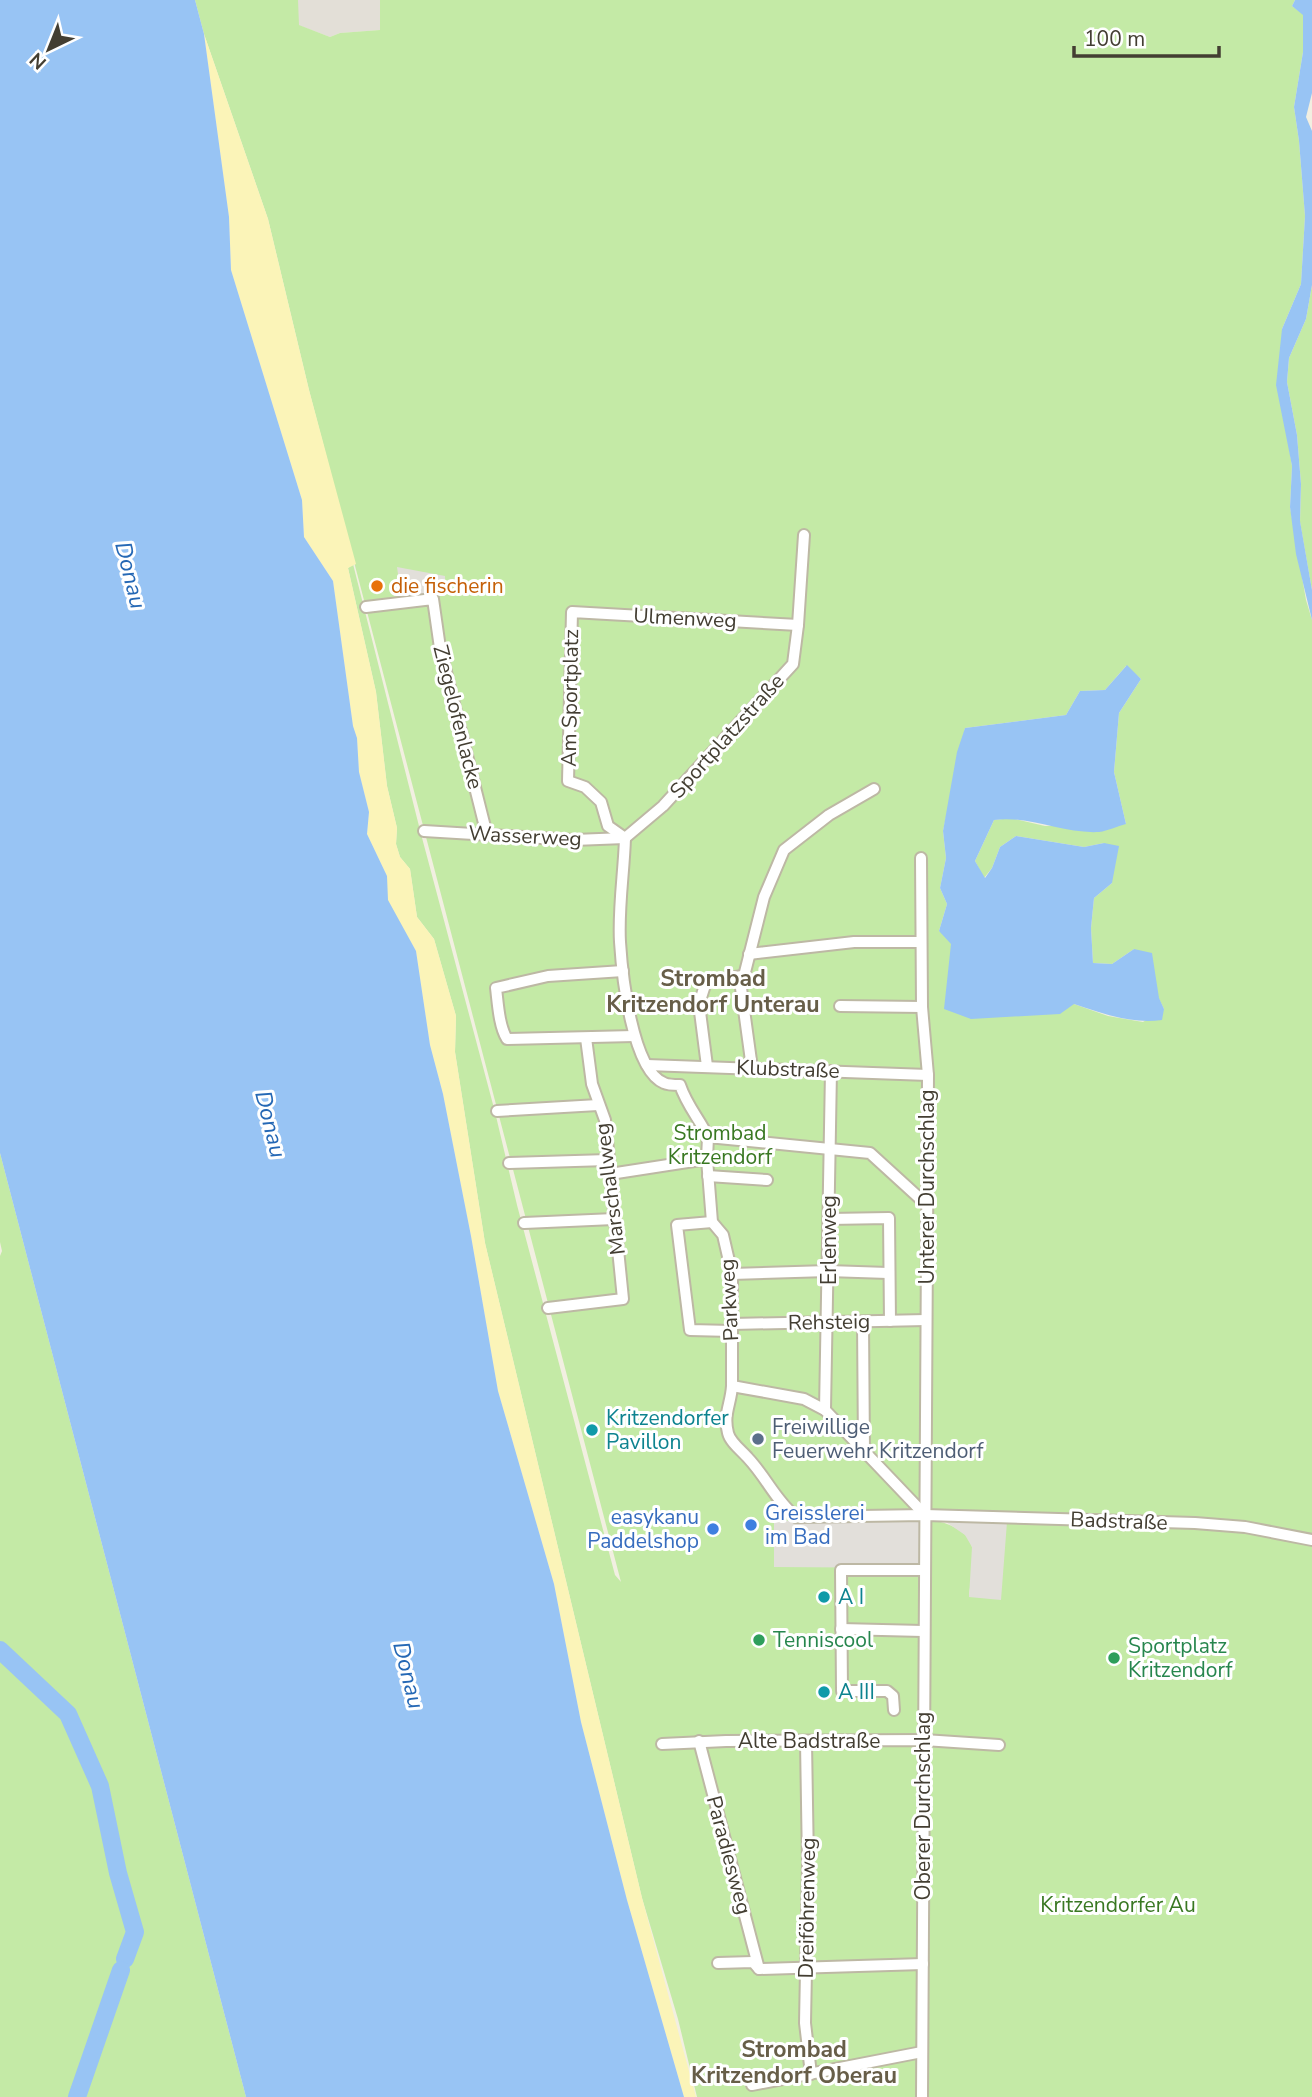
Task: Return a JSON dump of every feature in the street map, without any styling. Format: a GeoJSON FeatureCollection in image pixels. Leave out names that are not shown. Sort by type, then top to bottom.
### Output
{"type":"FeatureCollection","features":[{"type":"Feature","properties":{"kind":"street","name":"Sportplatzstraße"},"geometry":{"type":"LineString","coordinates":[[625,838],[663,806],[793,664],[804,535]]}},
{"type":"Feature","properties":{"kind":"street","name":"Ziegelofenlacke"},"geometry":{"type":"LineString","coordinates":[[366,607],[433,599],[440,648],[487,835]]}},
{"type":"Feature","properties":{"kind":"street","name":"Ulmenweg"},"geometry":{"type":"LineString","coordinates":[[572,612],[798,625]]}},
{"type":"Feature","properties":{"kind":"street","name":"Am Sportplatz"},"geometry":{"type":"LineString","coordinates":[[572,612],[568,781],[584,787],[601,802],[608,826],[625,838]]}},
{"type":"Feature","properties":{"kind":"street"},"geometry":{"type":"LineString","coordinates":[[752,1068],[741,988],[764,897],[784,850],[829,815],[874,789]]}},
{"type":"Feature","properties":{"kind":"street","name":"Wasserweg"},"geometry":{"type":"LineString","coordinates":[[424,831],[574,840],[625,838]]}},
{"type":"Feature","properties":{"kind":"street"},"geometry":{"type":"LineString","coordinates":[[625,838],[620,940],[634,1036],[639,1054],[655,1077],[664,1084],[680,1085],[686,1104],[699,1119],[708,1137],[870,1153],[927,1205]]}},
{"type":"Feature","properties":{"kind":"street","name":"Unterer Durchschlag"},"geometry":{"type":"LineString","coordinates":[[921,858],[922,1007],[928,1075],[925,1515]]}},
{"type":"Feature","properties":{"kind":"street"},"geometry":{"type":"LineString","coordinates":[[749,954],[854,942],[920,942]]}},
{"type":"Feature","properties":{"kind":"street"},"geometry":{"type":"LineString","coordinates":[[624,971],[548,976],[496,988],[505,1036],[508,1039],[634,1036]]}},
{"type":"Feature","properties":{"kind":"street"},"geometry":{"type":"LineString","coordinates":[[707,1066],[699,1004],[706,982],[743,976]]}},
{"type":"Feature","properties":{"kind":"street"},"geometry":{"type":"LineString","coordinates":[[839,1006],[922,1007]]}},
{"type":"Feature","properties":{"kind":"street","name":"Marschallweg"},"geometry":{"type":"LineString","coordinates":[[548,1308],[623,1299],[605,1120],[592,1084],[586,1038]]}},
{"type":"Feature","properties":{"kind":"street","name":"Klubstraße"},"geometry":{"type":"LineString","coordinates":[[647,1065],[928,1075]]}},
{"type":"Feature","properties":{"kind":"street","name":"Erlenweg"},"geometry":{"type":"LineString","coordinates":[[825,1410],[831,1071]]}},
{"type":"Feature","properties":{"kind":"street"},"geometry":{"type":"LineString","coordinates":[[497,1111],[598,1105]]}},
{"type":"Feature","properties":{"kind":"street","name":"Parkweg"},"geometry":{"type":"LineString","coordinates":[[708,1137],[712,1222],[723,1235],[732,1274],[732,1386],[731,1398],[725,1409],[728,1437],[752,1462],[784,1507],[796,1517],[925,1515]]}},
{"type":"Feature","properties":{"kind":"street"},"geometry":{"type":"LineString","coordinates":[[610,1174],[707,1159]]}},
{"type":"Feature","properties":{"kind":"street"},"geometry":{"type":"LineString","coordinates":[[509,1163],[608,1160]]}},
{"type":"Feature","properties":{"kind":"street"},"geometry":{"type":"LineString","coordinates":[[708,1176],[767,1180]]}},
{"type":"Feature","properties":{"kind":"street"},"geometry":{"type":"LineString","coordinates":[[829,1219],[889,1218],[890,1321]]}},
{"type":"Feature","properties":{"kind":"street"},"geometry":{"type":"LineString","coordinates":[[524,1223],[614,1219]]}},
{"type":"Feature","properties":{"kind":"street","name":"Rehsteig"},"geometry":{"type":"LineString","coordinates":[[712,1222],[677,1224],[690,1330],[828,1322],[926,1320]]}},
{"type":"Feature","properties":{"kind":"street"},"geometry":{"type":"LineString","coordinates":[[732,1274],[828,1271],[888,1273]]}},
{"type":"Feature","properties":{"kind":"street"},"geometry":{"type":"LineString","coordinates":[[863,1322],[864,1452]]}},
{"type":"Feature","properties":{"kind":"street"},"geometry":{"type":"LineString","coordinates":[[732,1386],[804,1399],[825,1410],[925,1515]]}},
{"type":"Feature","properties":{"kind":"street","name":"Badstraße"},"geometry":{"type":"LineString","coordinates":[[925,1515],[1195,1523],[1245,1527],[1312,1541]]}},
{"type":"Feature","properties":{"kind":"street","name":"Oberer Durchschlag"},"geometry":{"type":"LineString","coordinates":[[922,2097],[925,1515]]}},
{"type":"Feature","properties":{"kind":"street"},"geometry":{"type":"LineString","coordinates":[[894,1710],[893,1696],[887,1691],[842,1691],[841,1570],[924,1570]]}},
{"type":"Feature","properties":{"kind":"street"},"geometry":{"type":"LineString","coordinates":[[841,1629],[923,1631]]}},
{"type":"Feature","properties":{"kind":"street","name":"Alte Badstraße"},"geometry":{"type":"LineString","coordinates":[[662,1744],[699,1741],[924,1740],[999,1745]]}},
{"type":"Feature","properties":{"kind":"street","name":"Paradiesweg"},"geometry":{"type":"LineString","coordinates":[[699,1741],[759,1969]]}},
{"type":"Feature","properties":{"kind":"street","name":"Dreiföhrenweg"},"geometry":{"type":"LineString","coordinates":[[807,1742],[805,2024],[811,2074]]}},
{"type":"Feature","properties":{"kind":"street"},"geometry":{"type":"LineString","coordinates":[[718,1964],[753,1962],[759,1969],[923,1964]]}},
{"type":"Feature","properties":{"kind":"street"},"geometry":{"type":"LineString","coordinates":[[752,2085],[922,2052]]}},
{"type":"Feature","properties":{"kind":"shaded area"},"geometry":{"type":"Polygon","coordinates":[[[298,0],[380,0],[381,30],[340,33],[330,37],[298,25],[298,0]]]}},
{"type":"Feature","properties":{"kind":"shaded area"},"geometry":{"type":"Polygon","coordinates":[[[397,567],[445,576],[445,596],[401,595],[397,567]]]}},
{"type":"Feature","properties":{"kind":"shaded area"},"geometry":{"type":"Polygon","coordinates":[[[920,1517],[921,1568],[774,1567],[774,1521],[920,1517]]]}},
{"type":"Feature","properties":{"kind":"shaded area"},"geometry":{"type":"Polygon","coordinates":[[[946,1522],[1007,1522],[1001,1600],[969,1597],[972,1547],[965,1535],[946,1522]]]}},
{"type":"Feature","properties":{"kind":"green space"},"geometry":{"type":"Polygon","coordinates":[[[195,0],[298,0],[299,25],[330,37],[340,33],[380,30],[380,0],[1295,0],[1292,6],[1303,14],[1303,52],[1294,107],[1305,216],[1301,284],[1282,329],[1286,429],[1292,466],[1290,507],[1312,620],[1312,2097],[697,2097],[678,2019],[642,1898],[485,1243],[455,1052],[456,1016],[434,939],[417,917],[410,869],[400,857],[396,844],[397,828],[387,786],[376,692],[348,568],[353,564],[517,1205],[615,1575],[621,1582],[309,390],[268,219],[204,34],[195,0]],[[1126,666],[1105,690],[1080,691],[1066,715],[965,728],[943,831],[946,858],[940,888],[947,904],[939,931],[1074,1004],[1108,1016],[1143,1022],[1164,1009],[1134,949],[1112,964],[1093,963],[1091,928],[1094,898],[1112,883],[1104,843],[1084,847],[1016,836],[1000,847],[992,868],[984,878],[975,861],[994,820],[1011,818],[1045,826],[1126,824],[1114,772],[1119,713],[1141,679],[1126,666]],[[926,1074],[922,1518],[952,1526],[969,1540],[973,1558],[969,1597],[1008,1514],[928,1511],[926,1074]]]}},
{"type":"Feature","properties":{"kind":"green space"},"geometry":{"type":"Polygon","coordinates":[[[1312,285],[1312,590],[1300,522],[1301,484],[1297,435],[1287,382],[1289,358],[1306,319],[1312,285]]]}},
{"type":"Feature","properties":{"kind":"green space"},"geometry":{"type":"Polygon","coordinates":[[[0,1153],[246,2097],[0,2097],[0,1153]]]}},
{"type":"Feature","properties":{"kind":"sand"},"geometry":{"type":"Polygon","coordinates":[[[204,34],[268,219],[309,390],[356,564],[348,568],[376,692],[387,786],[397,828],[396,844],[400,857],[410,869],[417,917],[434,939],[456,1016],[455,1052],[485,1243],[642,1898],[696,2097],[684,2097],[627,1900],[581,1722],[554,1584],[498,1391],[471,1236],[443,1094],[430,1045],[416,951],[387,900],[387,876],[367,834],[369,812],[359,772],[357,738],[353,726],[333,581],[304,537],[302,500],[231,270],[229,217],[204,34]]]}},
{"type":"Feature","properties":{"kind":"water","name":"Donau"},"geometry":{"type":"Polygon","coordinates":[[[0,0],[195,0],[204,34],[229,217],[231,270],[302,500],[304,537],[333,581],[353,726],[357,738],[359,772],[369,812],[367,834],[387,876],[388,900],[416,951],[430,1045],[443,1094],[471,1236],[498,1391],[554,1584],[581,1722],[627,1900],[684,2097],[246,2097],[0,1153],[0,0]]]}},
{"type":"Feature","properties":{"kind":"water"},"geometry":{"type":"Polygon","coordinates":[[[1295,0],[1312,0],[1312,93],[1306,117],[1312,131],[1312,285],[1306,319],[1289,358],[1287,382],[1297,435],[1301,484],[1300,521],[1312,590],[1312,620],[1296,554],[1290,507],[1292,466],[1276,385],[1282,329],[1301,284],[1305,216],[1294,107],[1303,52],[1303,15],[1292,6],[1295,0]]]}},
{"type":"Feature","properties":{"kind":"water"},"geometry":{"type":"Polygon","coordinates":[[[1127,665],[1141,679],[1119,713],[1114,772],[1126,824],[1102,831],[1086,832],[1020,820],[994,820],[975,861],[985,878],[1000,847],[1016,836],[1084,847],[1104,843],[1119,846],[1112,883],[1094,898],[1091,928],[1093,963],[1112,964],[1134,949],[1152,953],[1159,998],[1164,1009],[1162,1020],[1128,1019],[1074,1004],[1060,1014],[971,1019],[944,1009],[951,944],[939,931],[947,904],[940,888],[946,858],[943,831],[957,752],[965,728],[1066,715],[1080,691],[1105,690],[1127,665]]]}},
{"type":"Feature","properties":{"kind":"waterway"},"geometry":{"type":"LineString","coordinates":[[0,1650],[68,1714],[100,1786],[118,1873],[135,1932],[125,1959]]}},
{"type":"Feature","properties":{"kind":"waterway"},"geometry":{"type":"LineString","coordinates":[[77,2097],[121,1970]]}},
{"type":"Feature","properties":{"kind":"place","name":"die fischerin"},"geometry":{"type":"Point","coordinates":[377,586]}},
{"type":"Feature","properties":{"kind":"place","name":"Kritzendorfer Pavillon"},"geometry":{"type":"Point","coordinates":[592,1430]}},
{"type":"Feature","properties":{"kind":"place","name":"Freiwillige Feuerwehr Kritzendorf"},"geometry":{"type":"Point","coordinates":[758,1439]}},
{"type":"Feature","properties":{"kind":"place","name":"Greisslerei im Bad"},"geometry":{"type":"Point","coordinates":[751,1525]}},
{"type":"Feature","properties":{"kind":"place","name":"easykanu Paddelshop"},"geometry":{"type":"Point","coordinates":[713,1529]}},
{"type":"Feature","properties":{"kind":"place","name":"A I"},"geometry":{"type":"Point","coordinates":[824,1597]}},
{"type":"Feature","properties":{"kind":"place","name":"Tenniscool"},"geometry":{"type":"Point","coordinates":[759,1640]}},
{"type":"Feature","properties":{"kind":"place","name":"Sportplatz Kritzendorf"},"geometry":{"type":"Point","coordinates":[1114,1658]}},
{"type":"Feature","properties":{"kind":"place","name":"A III"},"geometry":{"type":"Point","coordinates":[824,1692]}},
{"type":"Feature","properties":{"kind":"district","name":"Strombad Kritzendorf Unterau"},"geometry":{"type":"Point","coordinates":[713,991]}},
{"type":"Feature","properties":{"kind":"district","name":"Strombad Kritzendorf Oberau"},"geometry":{"type":"Point","coordinates":[794,2062]}},
{"type":"Feature","properties":{"kind":"park label","name":"Strombad Kritzendorf"},"geometry":{"type":"Point","coordinates":[720,1145]}},
{"type":"Feature","properties":{"kind":"park label","name":"Kritzendorfer Au"},"geometry":{"type":"Point","coordinates":[1118,1905]}}]}
